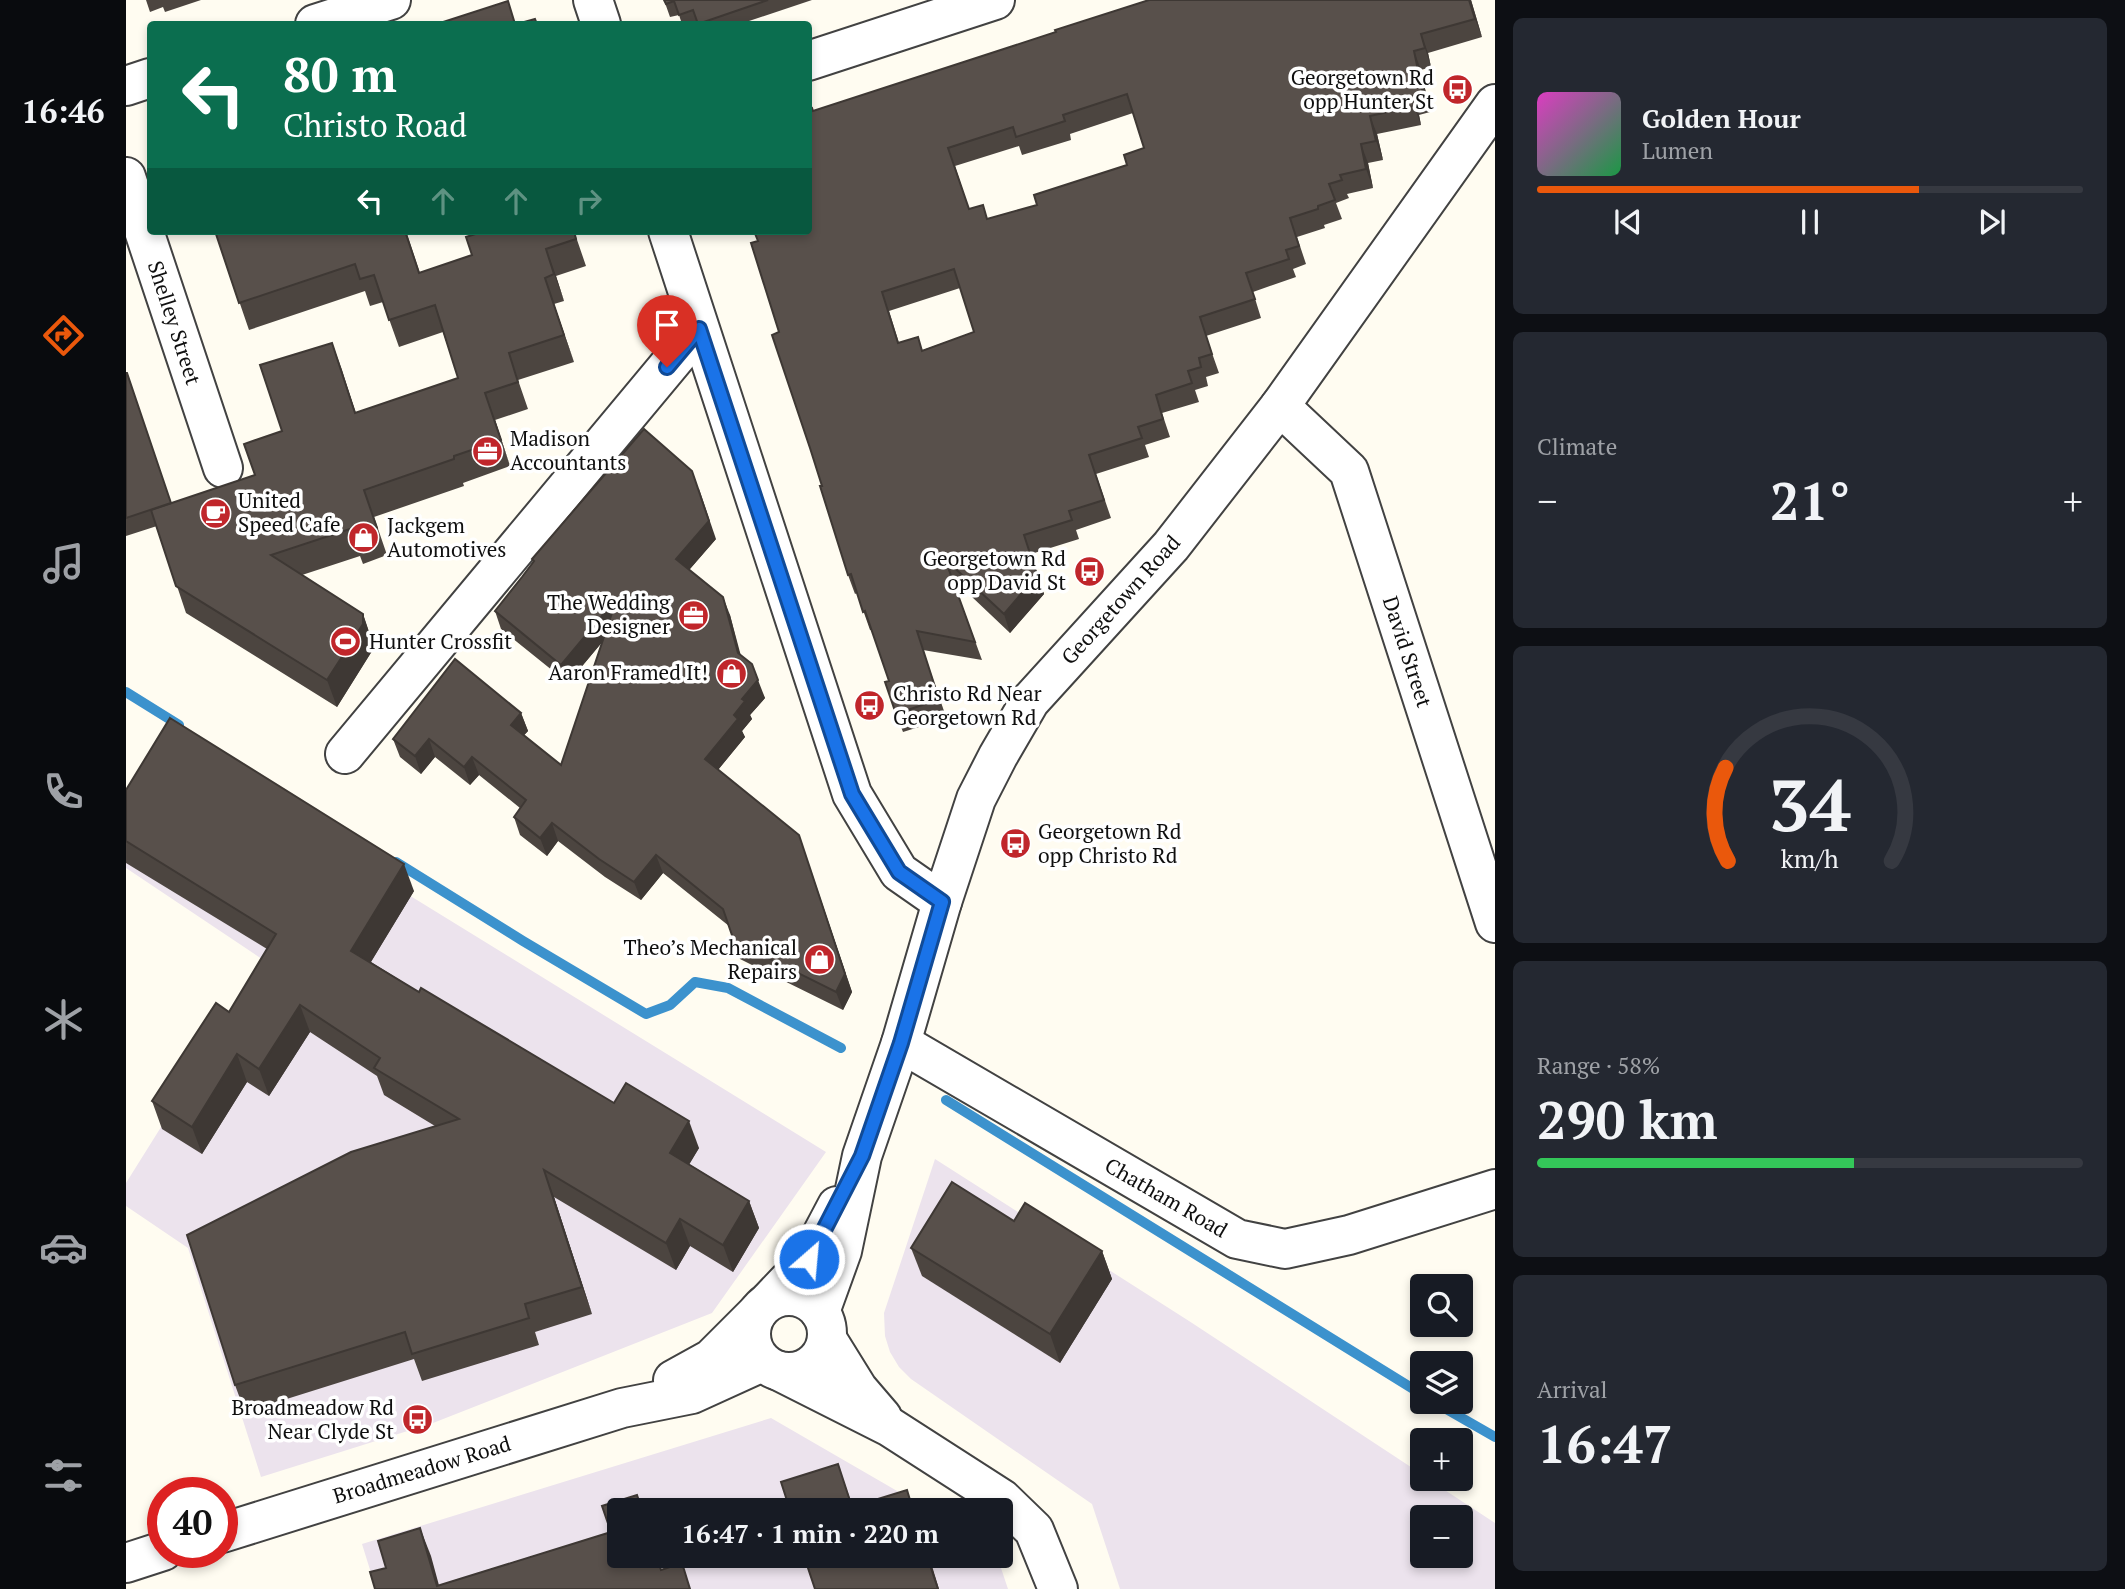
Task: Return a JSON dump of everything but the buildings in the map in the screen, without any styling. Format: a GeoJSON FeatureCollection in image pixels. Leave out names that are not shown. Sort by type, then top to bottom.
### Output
{"type":"FeatureCollection","features":[{"type":"Feature","properties":{"kind":"street"},"geometry":{"type":"LineString","coordinates":[[324,21],[391,0]]}},
{"type":"Feature","properties":{"kind":"street"},"geometry":{"type":"LineString","coordinates":[[593,0],[600,21]]}},
{"type":"Feature","properties":{"kind":"street"},"geometry":{"type":"LineString","coordinates":[[812,60],[995,0]]}},
{"type":"Feature","properties":{"kind":"street"},"geometry":{"type":"LineString","coordinates":[[126,86],[147,79]]}},
{"type":"Feature","properties":{"kind":"street","name":"Georgetown Road"},"geometry":{"type":"LineString","coordinates":[[823,1326],[862,1156],[901,1043],[942,902],[976,799],[1030,701],[1171,546],[1280,406],[1495,104]]}},
{"type":"Feature","properties":{"kind":"street","name":"Shelley Street"},"geometry":{"type":"LineString","coordinates":[[126,177],[223,468]]}},
{"type":"Feature","properties":{"kind":"street"},"geometry":{"type":"LineString","coordinates":[[669,235],[852,794],[899,872],[942,902]]}},
{"type":"Feature","properties":{"kind":"street"},"geometry":{"type":"LineString","coordinates":[[345,754],[699,329]]}},
{"type":"Feature","properties":{"kind":"street","name":"David Street"},"geometry":{"type":"LineString","coordinates":[[1280,406],[1349,471],[1495,923]]}},
{"type":"Feature","properties":{"kind":"street","name":"Chatham Road"},"geometry":{"type":"LineString","coordinates":[[901,1043],[1237,1239],[1285,1249],[1349,1235],[1495,1189]]}},
{"type":"Feature","properties":{"kind":"street","name":"Georgetown Road"},"geometry":{"type":"LineString","coordinates":[[763,1307],[809,1259],[862,1156]]}},
{"type":"Feature","properties":{"kind":"street"},"geometry":{"type":"LineString","coordinates":[[890,1427],[858,1389],[807,1300],[788,1296],[763,1307],[750,1329],[750,1338],[752,1347],[771,1367],[890,1427],[1002,1499],[1034,1530],[1058,1589]]}},
{"type":"Feature","properties":{"kind":"street","name":"Broadmeadow Road"},"geometry":{"type":"LineString","coordinates":[[622,1408],[711,1359],[763,1307]]}},
{"type":"Feature","properties":{"kind":"street"},"geometry":{"type":"LineString","coordinates":[[771,1367],[798,1372],[814,1363],[821,1356],[823,1326]]}},
{"type":"Feature","properties":{"kind":"street","name":"Broadmeadow Road"},"geometry":{"type":"LineString","coordinates":[[238,1528],[622,1408],[692,1394],[771,1367]]}},
{"type":"Feature","properties":{"kind":"street"},"geometry":{"type":"LineString","coordinates":[[126,1563],[147,1556]]}},
{"type":"Feature","properties":{"kind":"shaded area"},"geometry":{"type":"Polygon","coordinates":[[[188,759],[826,1152],[712,1313],[433,1423],[261,1477],[188,1248],[126,1206],[126,1183],[265,961],[126,868],[126,851],[188,759]]]}},
{"type":"Feature","properties":{"kind":"shaded area"},"geometry":{"type":"Polygon","coordinates":[[[935,1159],[1410,1466],[1410,1491],[1446,1491],[1468,1505],[1410,1505],[1410,1568],[1473,1568],[1473,1509],[1495,1523],[1495,1589],[1120,1589],[1092,1504],[911,1379],[899,1367],[885,1336],[884,1313],[935,1159]]]}},
{"type":"Feature","properties":{"kind":"shaded area"},"geometry":{"type":"Polygon","coordinates":[[[771,1418],[909,1498],[607,1498],[607,1568],[1001,1568],[1008,1589],[376,1589],[362,1544],[771,1418]]]}},
{"type":"Feature","properties":{"kind":"waterway"},"geometry":{"type":"LineString","coordinates":[[126,692],[179,725]]}},
{"type":"Feature","properties":{"kind":"waterway"},"geometry":{"type":"LineString","coordinates":[[396,862],[646,1014],[670,1005],[695,982],[728,988],[841,1048]]}},
{"type":"Feature","properties":{"kind":"waterway"},"geometry":{"type":"LineString","coordinates":[[946,1100],[1410,1387]]}},
{"type":"Feature","properties":{"kind":"waterway"},"geometry":{"type":"LineString","coordinates":[[1455,1414],[1495,1437]]}},
{"type":"Feature","properties":{"kind":"place","name":"Georgetown Rd opp Hunter St"},"geometry":{"type":"Point","coordinates":[1457,90]}},
{"type":"Feature","properties":{"kind":"place","name":"Madison Accountants"},"geometry":{"type":"Point","coordinates":[487,451]}},
{"type":"Feature","properties":{"kind":"place","name":"United Speed Cafe"},"geometry":{"type":"Point","coordinates":[215,513]}},
{"type":"Feature","properties":{"kind":"place","name":"Jackgem Automotives"},"geometry":{"type":"Point","coordinates":[364,538]}},
{"type":"Feature","properties":{"kind":"place","name":"Georgetown Rd opp David St"},"geometry":{"type":"Point","coordinates":[1089,571]}},
{"type":"Feature","properties":{"kind":"place","name":"The Wedding Designer"},"geometry":{"type":"Point","coordinates":[693,615]}},
{"type":"Feature","properties":{"kind":"place","name":"Hunter Crossfit"},"geometry":{"type":"Point","coordinates":[346,642]}},
{"type":"Feature","properties":{"kind":"place","name":"Aaron Framed It!"},"geometry":{"type":"Point","coordinates":[731,673]}},
{"type":"Feature","properties":{"kind":"place","name":"Christo Rd Near Georgetown Rd"},"geometry":{"type":"Point","coordinates":[870,706]}},
{"type":"Feature","properties":{"kind":"place","name":"Georgetown Rd opp Christo Rd"},"geometry":{"type":"Point","coordinates":[1015,844]}},
{"type":"Feature","properties":{"kind":"place","name":"Theo’s Mechanical Repairs"},"geometry":{"type":"Point","coordinates":[820,960]}},
{"type":"Feature","properties":{"kind":"place","name":"Broadmeadow Rd Near Clyde St"},"geometry":{"type":"Point","coordinates":[417,1420]}},
{"type":"Feature","properties":{"kind":"route"},"geometry":{"type":"LineString","coordinates":[[667,367],[699,329],[852,794],[899,872],[942,902],[901,1043],[862,1156],[809,1259]]}}]}
